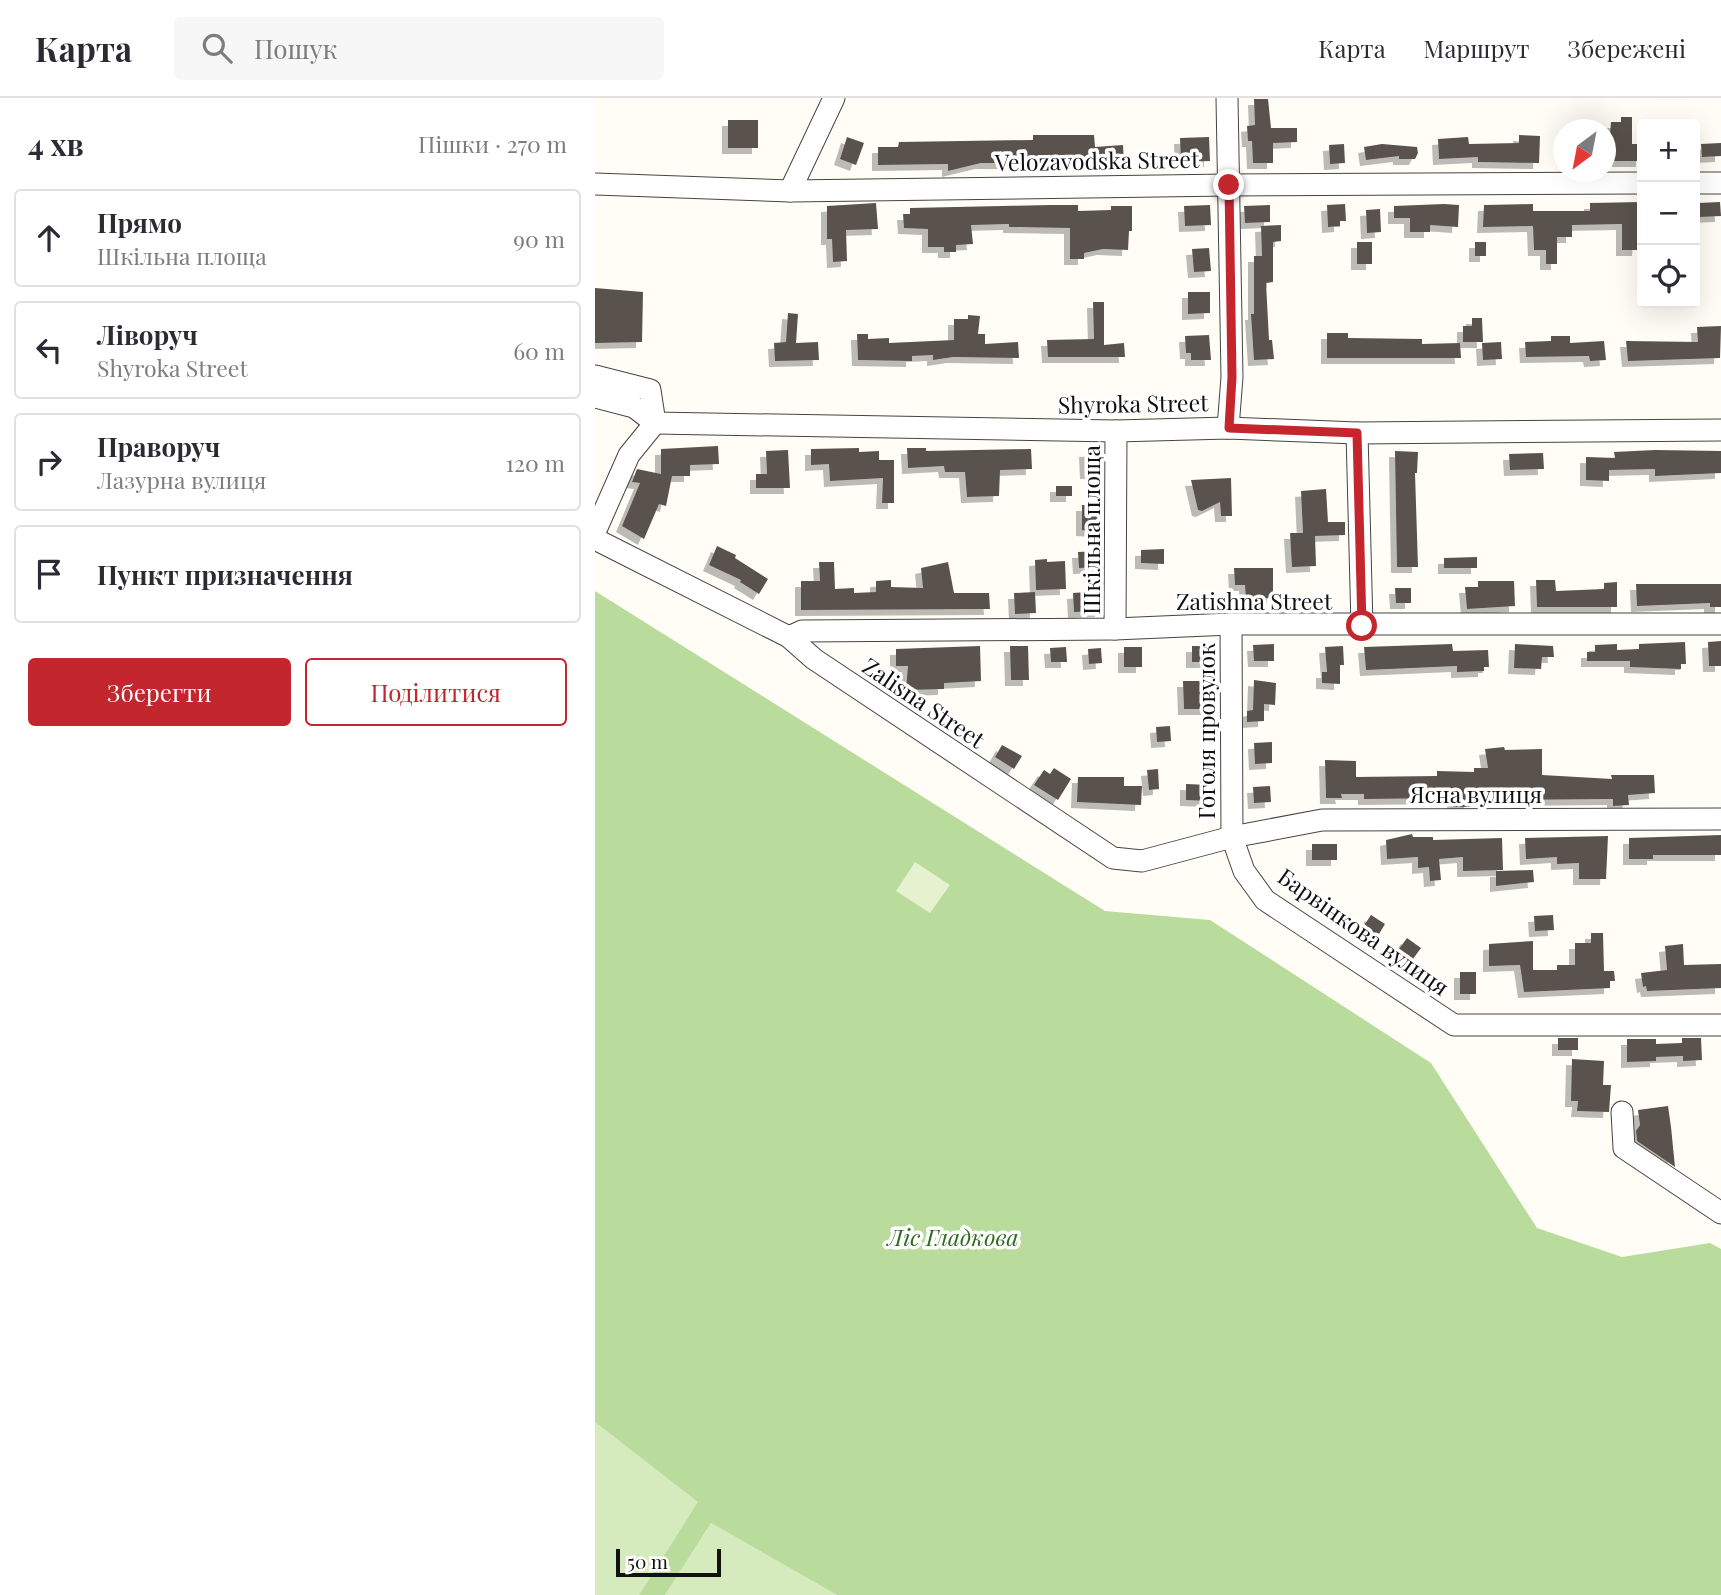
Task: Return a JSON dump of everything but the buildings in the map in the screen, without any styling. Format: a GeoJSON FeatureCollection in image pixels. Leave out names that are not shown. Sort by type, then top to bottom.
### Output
{"type":"FeatureCollection","features":[{"type":"Feature","properties":{"kind":"street"},"geometry":{"type":"LineString","coordinates":[[790,191],[834,98]]}},
{"type":"Feature","properties":{"kind":"street"},"geometry":{"type":"LineString","coordinates":[[1227,98],[1232,377],[1229,428]]}},
{"type":"Feature","properties":{"kind":"street","name":"Velozavodska Street"},"geometry":{"type":"LineString","coordinates":[[595,184],[790,191],[1637,183]]}},
{"type":"Feature","properties":{"kind":"street"},"geometry":{"type":"LineString","coordinates":[[1700,183],[1721,183]]}},
{"type":"Feature","properties":{"kind":"street"},"geometry":{"type":"LineString","coordinates":[[595,376],[650,390],[655,423],[629,455],[595,532]]}},
{"type":"Feature","properties":{"kind":"street"},"geometry":{"type":"LineString","coordinates":[[595,397],[634,407],[655,423]]}},
{"type":"Feature","properties":{"kind":"street","name":"Shyroka Street"},"geometry":{"type":"LineString","coordinates":[[655,423],[1117,431],[1229,428],[1357,433],[1721,430]]}},
{"type":"Feature","properties":{"kind":"street","name":"Шкільна площа"},"geometry":{"type":"LineString","coordinates":[[1115,629],[1117,431]]}},
{"type":"Feature","properties":{"kind":"street"},"geometry":{"type":"LineString","coordinates":[[1357,433],[1362,626]]}},
{"type":"Feature","properties":{"kind":"street","name":"Zalisna Street"},"geometry":{"type":"LineString","coordinates":[[595,539],[789,637],[814,659],[1113,858],[1142,861],[1232,837]]}},
{"type":"Feature","properties":{"kind":"street","name":"Zatishna Street"},"geometry":{"type":"LineString","coordinates":[[789,637],[802,631],[1115,629],[1231,624],[1721,624]]}},
{"type":"Feature","properties":{"kind":"street","name":"Гоголя провулок"},"geometry":{"type":"LineString","coordinates":[[1231,624],[1232,837]]}},
{"type":"Feature","properties":{"kind":"street","name":"Ясна вулиця"},"geometry":{"type":"LineString","coordinates":[[1232,837],[1322,820],[1721,819]]}},
{"type":"Feature","properties":{"kind":"street","name":"Барвінкова вулиця"},"geometry":{"type":"LineString","coordinates":[[1232,837],[1244,872],[1265,900],[1454,1025],[1721,1025]]}},
{"type":"Feature","properties":{"kind":"street"},"geometry":{"type":"LineString","coordinates":[[1622,1112],[1625,1148],[1721,1213]]}},
{"type":"Feature","properties":{"kind":"green space","name":"Ліс Гладкова"},"geometry":{"type":"Polygon","coordinates":[[[595,591],[1105,911],[1210,920],[1431,1063],[1537,1228],[1622,1257],[1710,1243],[1721,1249],[1721,1595],[837,1595],[711,1523],[665,1595],[639,1595],[698,1502],[595,1422],[595,591]]]}},
{"type":"Feature","properties":{"kind":"green space"},"geometry":{"type":"Polygon","coordinates":[[[915,862],[950,885],[930,913],[896,891],[915,862]]]}},
{"type":"Feature","properties":{"kind":"green space"},"geometry":{"type":"Polygon","coordinates":[[[595,1422],[699,1502],[639,1595],[595,1595],[595,1422]]]}},
{"type":"Feature","properties":{"kind":"green space"},"geometry":{"type":"Polygon","coordinates":[[[711,1523],[837,1595],[665,1595],[711,1523]]]}},
{"type":"Feature","properties":{"kind":"route"},"geometry":{"type":"LineString","coordinates":[[1229,185],[1232,377],[1229,428],[1357,433],[1362,626]]}}]}
